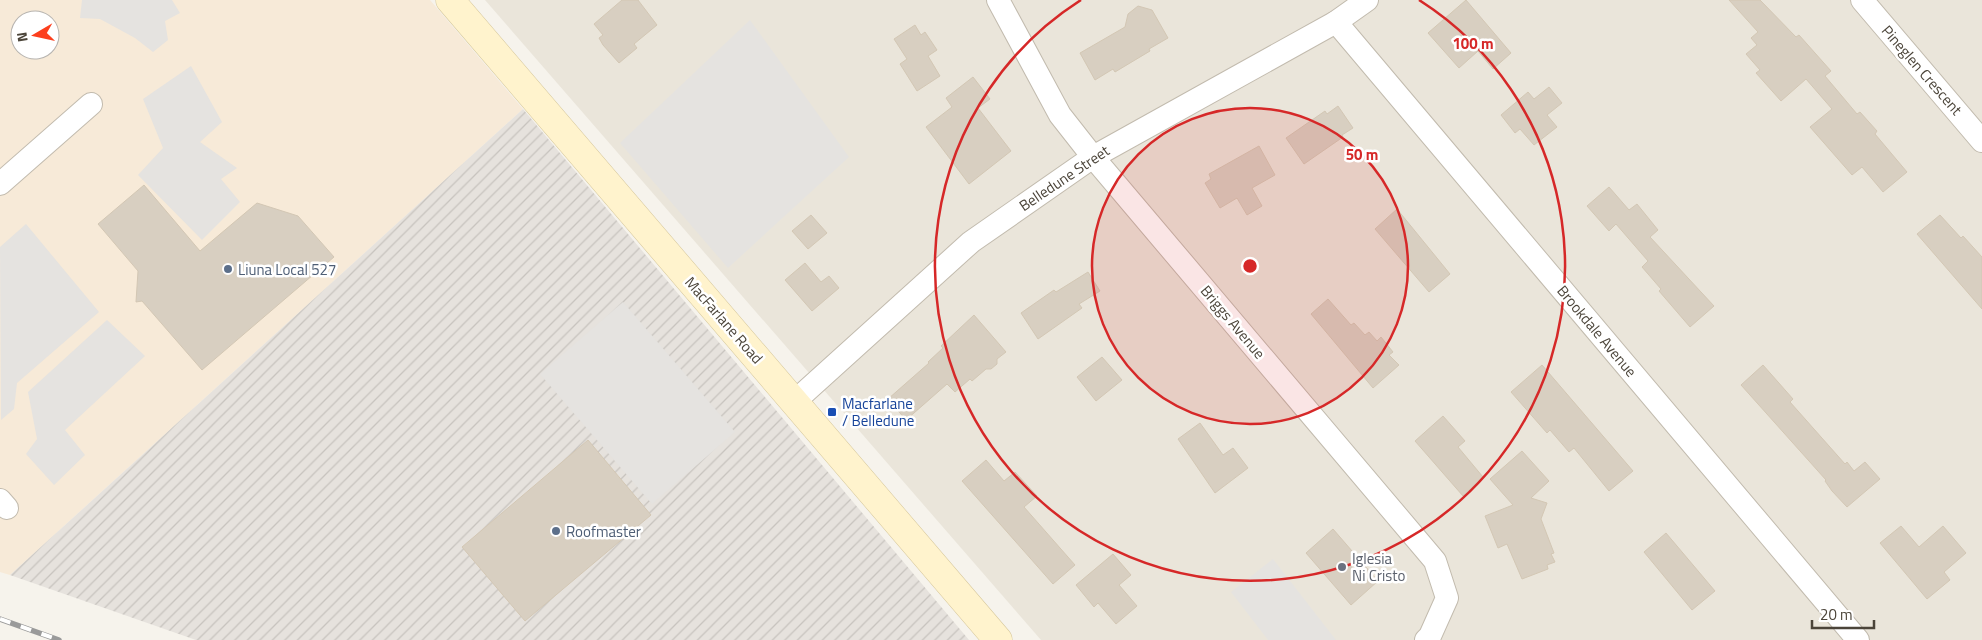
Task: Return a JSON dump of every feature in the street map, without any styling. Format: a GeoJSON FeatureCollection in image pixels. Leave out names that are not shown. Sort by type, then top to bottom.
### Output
{"type":"FeatureCollection","features":[{"type":"Feature","properties":{"kind":"street","name":"MacFarlane Road"},"geometry":{"type":"LineString","coordinates":[[450,0],[998,640]]}},
{"type":"Feature","properties":{"kind":"street","name":"Briggs Avenue"},"geometry":{"type":"LineString","coordinates":[[998,0],[1060,115],[1435,561],[1447,598],[1430,636],[1426,640]]}},
{"type":"Feature","properties":{"kind":"street","name":"Belledune Street"},"geometry":{"type":"LineString","coordinates":[[794,402],[971,242],[1093,156],[1336,22],[1367,0]]}},
{"type":"Feature","properties":{"kind":"street","name":"Pineglen Crescent"},"geometry":{"type":"LineString","coordinates":[[1862,0],[1982,140]]}},
{"type":"Feature","properties":{"kind":"street","name":"Brookdale Avenue"},"geometry":{"type":"LineString","coordinates":[[1336,22],[1858,640]]}},
{"type":"Feature","properties":{"kind":"street"},"geometry":{"type":"LineString","coordinates":[[0,184],[90,104]]}},
{"type":"Feature","properties":{"kind":"shaded area"},"geometry":{"type":"Polygon","coordinates":[[[0,0],[430,0],[523,109],[10,575],[0,572],[0,0]]]}},
{"type":"Feature","properties":{"kind":"shaded area"},"geometry":{"type":"Polygon","coordinates":[[[82,0],[172,0],[180,13],[165,21],[168,40],[153,52],[135,38],[100,19],[80,18],[82,0]]]}},
{"type":"Feature","properties":{"kind":"shaded area"},"geometry":{"type":"Polygon","coordinates":[[[485,0],[1982,0],[1982,640],[1041,640],[485,0]]]}},
{"type":"Feature","properties":{"kind":"shaded area"},"geometry":{"type":"Polygon","coordinates":[[[750,20],[849,157],[728,268],[620,143],[750,20]]]}},
{"type":"Feature","properties":{"kind":"shaded area"},"geometry":{"type":"Polygon","coordinates":[[[191,66],[222,122],[200,142],[237,168],[221,179],[240,202],[202,240],[138,175],[163,148],[143,99],[191,66]]]}},
{"type":"Feature","properties":{"kind":"shaded area"},"geometry":{"type":"Polygon","coordinates":[[[523,109],[969,640],[196,640],[10,575],[523,109]]]}},
{"type":"Feature","properties":{"kind":"shaded area"},"geometry":{"type":"Polygon","coordinates":[[[26,224],[99,312],[17,383],[14,409],[1,420],[0,247],[26,224]]]}},
{"type":"Feature","properties":{"kind":"shaded area"},"geometry":{"type":"Polygon","coordinates":[[[623,302],[735,432],[652,504],[540,374],[623,302]]]}},
{"type":"Feature","properties":{"kind":"shaded area"},"geometry":{"type":"Polygon","coordinates":[[[107,320],[145,356],[65,430],[85,455],[54,485],[26,454],[37,439],[28,392],[107,320]]]}},
{"type":"Feature","properties":{"kind":"shaded area"},"geometry":{"type":"Polygon","coordinates":[[[1273,559],[1336,640],[1268,640],[1231,592],[1273,559]]]}},
{"type":"Feature","properties":{"kind":"building"},"geometry":{"type":"Polygon","coordinates":[[[622,0],[638,0],[657,25],[634,44],[637,48],[619,63],[603,45],[599,38],[603,35],[594,24],[622,0]]]}},
{"type":"Feature","properties":{"kind":"building"},"geometry":{"type":"Polygon","coordinates":[[[1466,0],[1511,53],[1493,69],[1478,51],[1459,68],[1428,33],[1466,0]]]}},
{"type":"Feature","properties":{"kind":"building"},"geometry":{"type":"Polygon","coordinates":[[[1729,0],[1760,0],[1796,37],[1799,35],[1831,71],[1825,76],[1857,114],[1860,112],[1877,131],[1875,134],[1907,172],[1883,192],[1862,167],[1852,175],[1810,127],[1832,109],[1806,79],[1781,101],[1756,73],[1760,70],[1746,54],[1757,45],[1751,38],[1758,32],[1729,0]]]}},
{"type":"Feature","properties":{"kind":"building"},"geometry":{"type":"Polygon","coordinates":[[[1138,6],[1152,10],[1168,38],[1115,72],[1113,69],[1095,80],[1080,53],[1125,27],[1128,14],[1138,6]]]}},
{"type":"Feature","properties":{"kind":"building"},"geometry":{"type":"Polygon","coordinates":[[[915,25],[921,35],[925,32],[937,50],[928,56],[940,76],[917,91],[900,64],[907,59],[894,39],[915,25]]]}},
{"type":"Feature","properties":{"kind":"building"},"geometry":{"type":"Polygon","coordinates":[[[973,77],[990,99],[978,108],[1011,151],[969,184],[926,127],[952,107],[946,98],[973,77]]]}},
{"type":"Feature","properties":{"kind":"building"},"geometry":{"type":"Polygon","coordinates":[[[1549,87],[1562,103],[1547,115],[1557,127],[1534,145],[1520,129],[1515,133],[1501,115],[1528,92],[1534,99],[1549,87]]]}},
{"type":"Feature","properties":{"kind":"building"},"geometry":{"type":"Polygon","coordinates":[[[1338,106],[1353,128],[1304,164],[1286,138],[1325,111],[1327,114],[1338,106]]]}},
{"type":"Feature","properties":{"kind":"building"},"geometry":{"type":"Polygon","coordinates":[[[1259,146],[1275,175],[1252,188],[1262,206],[1247,215],[1237,198],[1220,208],[1205,183],[1211,179],[1209,174],[1259,146]]]}},
{"type":"Feature","properties":{"kind":"building","name":"Liuna Local 527"},"geometry":{"type":"Polygon","coordinates":[[[144,185],[200,251],[257,203],[298,216],[334,257],[202,370],[142,301],[136,302],[138,271],[98,224],[144,185]]]}},
{"type":"Feature","properties":{"kind":"building"},"geometry":{"type":"Polygon","coordinates":[[[1609,187],[1629,210],[1637,204],[1658,230],[1650,237],[1714,306],[1690,327],[1659,291],[1661,289],[1642,267],[1648,261],[1616,224],[1609,231],[1587,206],[1609,187]]]}},
{"type":"Feature","properties":{"kind":"building"},"geometry":{"type":"Polygon","coordinates":[[[1397,209],[1450,274],[1429,292],[1375,229],[1397,209]]]}},
{"type":"Feature","properties":{"kind":"building"},"geometry":{"type":"Polygon","coordinates":[[[811,215],[827,233],[808,249],[792,231],[811,215]]]}},
{"type":"Feature","properties":{"kind":"building"},"geometry":{"type":"Polygon","coordinates":[[[1940,215],[1982,257],[1982,309],[1917,234],[1940,215]]]}},
{"type":"Feature","properties":{"kind":"building"},"geometry":{"type":"Polygon","coordinates":[[[805,263],[821,282],[829,276],[839,288],[812,311],[785,280],[805,263]]]}},
{"type":"Feature","properties":{"kind":"building"},"geometry":{"type":"Polygon","coordinates":[[[1088,272],[1100,291],[1079,304],[1082,308],[1038,339],[1021,313],[1054,290],[1056,292],[1088,272]]]}},
{"type":"Feature","properties":{"kind":"building"},"geometry":{"type":"Polygon","coordinates":[[[1328,299],[1351,325],[1354,323],[1365,335],[1369,332],[1377,341],[1381,337],[1393,352],[1389,355],[1399,365],[1373,388],[1311,314],[1328,299]]]}},
{"type":"Feature","properties":{"kind":"building"},"geometry":{"type":"Polygon","coordinates":[[[974,315],[1006,352],[997,359],[997,364],[991,369],[986,369],[972,381],[970,379],[955,392],[947,384],[906,420],[888,399],[929,363],[943,348],[941,346],[974,315]]]}},
{"type":"Feature","properties":{"kind":"building"},"geometry":{"type":"Polygon","coordinates":[[[1102,357],[1122,380],[1096,401],[1077,377],[1102,357]]]}},
{"type":"Feature","properties":{"kind":"building"},"geometry":{"type":"Polygon","coordinates":[[[1542,365],[1633,471],[1609,491],[1574,448],[1569,452],[1550,430],[1547,433],[1511,392],[1542,365]]]}},
{"type":"Feature","properties":{"kind":"building"},"geometry":{"type":"Polygon","coordinates":[[[1763,365],[1793,399],[1790,402],[1845,464],[1847,462],[1854,471],[1865,462],[1880,479],[1847,507],[1832,491],[1826,480],[1741,385],[1763,365]]]}},
{"type":"Feature","properties":{"kind":"building"},"geometry":{"type":"Polygon","coordinates":[[[1443,416],[1465,441],[1458,447],[1483,477],[1463,496],[1415,441],[1443,416]]]}},
{"type":"Feature","properties":{"kind":"building"},"geometry":{"type":"Polygon","coordinates":[[[1200,423],[1223,455],[1233,448],[1248,468],[1215,493],[1178,439],[1200,423]]]}},
{"type":"Feature","properties":{"kind":"building","name":"Roofmaster"},"geometry":{"type":"Polygon","coordinates":[[[588,440],[651,515],[525,621],[462,547],[588,440]]]}},
{"type":"Feature","properties":{"kind":"building"},"geometry":{"type":"Polygon","coordinates":[[[1522,451],[1549,481],[1531,498],[1547,503],[1541,519],[1554,553],[1551,554],[1555,562],[1547,565],[1548,569],[1522,579],[1507,544],[1498,548],[1485,516],[1513,505],[1490,479],[1522,451]]]}},
{"type":"Feature","properties":{"kind":"building"},"geometry":{"type":"Polygon","coordinates":[[[986,460],[1004,481],[1015,472],[1037,496],[1024,507],[1075,565],[1053,584],[962,481],[986,460]]]}},
{"type":"Feature","properties":{"kind":"building"},"geometry":{"type":"Polygon","coordinates":[[[1901,526],[1919,547],[1943,526],[1966,553],[1944,572],[1950,580],[1927,599],[1880,543],[1901,526]]]}},
{"type":"Feature","properties":{"kind":"building","name":"Iglesia Ni Cristo"},"geometry":{"type":"Polygon","coordinates":[[[1333,529],[1378,581],[1351,605],[1306,553],[1333,529]]]}},
{"type":"Feature","properties":{"kind":"building"},"geometry":{"type":"Polygon","coordinates":[[[1666,533],[1715,591],[1692,610],[1644,552],[1666,533]]]}},
{"type":"Feature","properties":{"kind":"building"},"geometry":{"type":"Polygon","coordinates":[[[1113,554],[1131,575],[1119,585],[1137,606],[1116,624],[1098,603],[1094,607],[1076,585],[1113,554]]]}},
{"type":"Feature","properties":{"kind":"railway"},"geometry":{"type":"LineString","coordinates":[[0,619],[59,640]]}},
{"type":"Feature","properties":{"kind":"place","name":"Liuna Local 527"},"geometry":{"type":"Point","coordinates":[228,269]}},
{"type":"Feature","properties":{"kind":"place","name":"Macfarlane / Belledune"},"geometry":{"type":"Point","coordinates":[832,412]}},
{"type":"Feature","properties":{"kind":"place","name":"Roofmaster"},"geometry":{"type":"Point","coordinates":[556,531]}},
{"type":"Feature","properties":{"kind":"place","name":"Iglesia Ni Cristo"},"geometry":{"type":"Point","coordinates":[1342,567]}}]}
